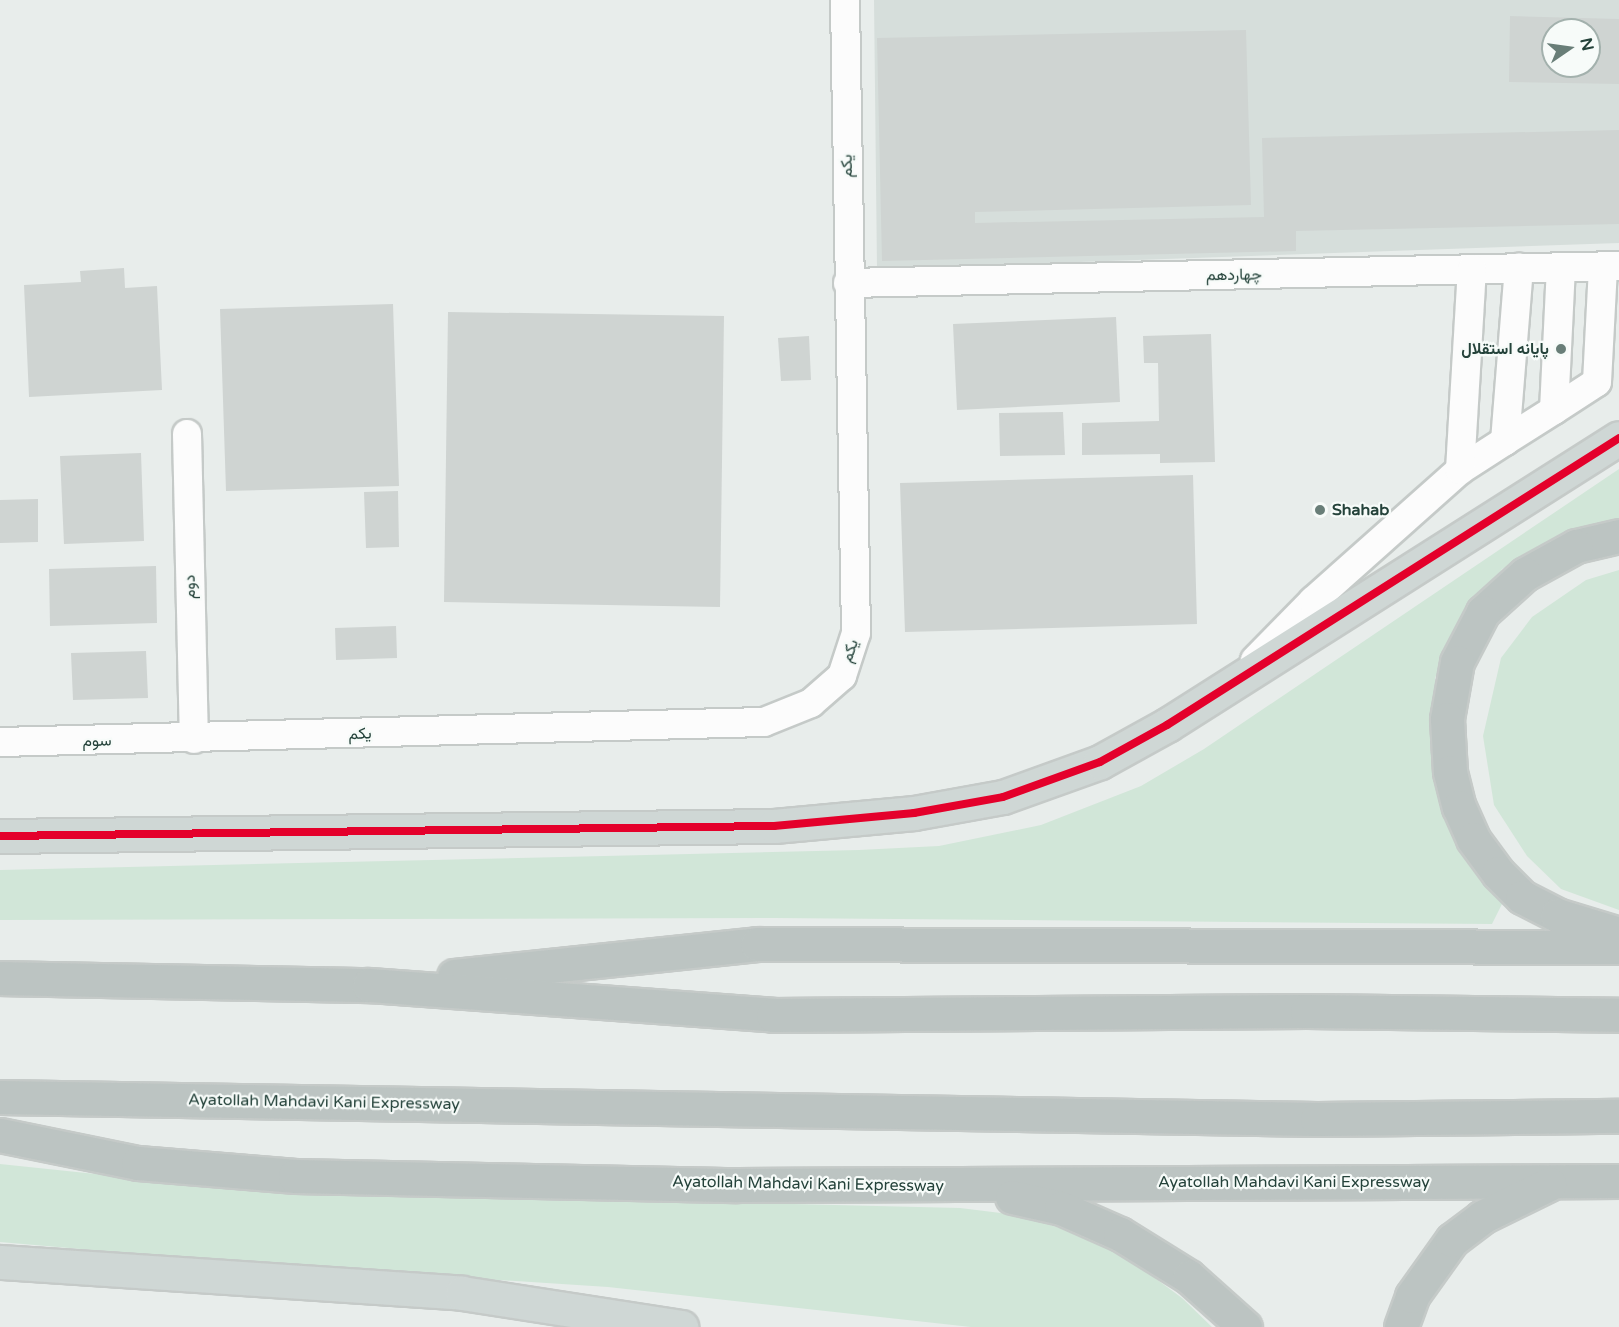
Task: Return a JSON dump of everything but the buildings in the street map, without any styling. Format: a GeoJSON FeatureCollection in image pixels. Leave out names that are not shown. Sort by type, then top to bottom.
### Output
{"type":"FeatureCollection","features":[{"type":"Feature","properties":{"kind":"highway"},"geometry":{"type":"LineString","coordinates":[[1619,536],[1576,546],[1525,574],[1483,612],[1457,662],[1447,719],[1450,772],[1459,807],[1473,839],[1498,873],[1522,897],[1557,915],[1619,934]]}},
{"type":"Feature","properties":{"kind":"highway"},"geometry":{"type":"LineString","coordinates":[[369,986],[757,944],[1619,947]]}},
{"type":"Feature","properties":{"kind":"highway"},"geometry":{"type":"LineString","coordinates":[[0,978],[369,986],[773,1014],[1307,1011],[1619,1015]]}},
{"type":"Feature","properties":{"kind":"highway","name":"Ayatollah Mahdavi Kani Expressway"},"geometry":{"type":"LineString","coordinates":[[0,1097],[1317,1119],[1619,1116]]}},
{"type":"Feature","properties":{"kind":"highway","name":"Ayatollah Mahdavi Kani Expressway"},"geometry":{"type":"LineString","coordinates":[[0,1136],[138,1164],[295,1176],[737,1185],[1619,1181]]}},
{"type":"Feature","properties":{"kind":"highway"},"geometry":{"type":"LineString","coordinates":[[1401,1327],[1412,1296],[1452,1240],[1482,1217],[1553,1182]]}},
{"type":"Feature","properties":{"kind":"highway"},"geometry":{"type":"LineString","coordinates":[[964,1185],[1061,1208],[1120,1234],[1189,1277],[1245,1327]]}},
{"type":"Feature","properties":{"kind":"main road"},"geometry":{"type":"LineString","coordinates":[[0,836],[774,826],[914,813],[1003,797],[1100,762],[1167,725],[1240,675],[1336,619],[1619,438]]}},
{"type":"Feature","properties":{"kind":"main road"},"geometry":{"type":"LineString","coordinates":[[0,1262],[462,1293],[673,1326]]}},
{"type":"Feature","properties":{"kind":"street","name":"یکم"},"geometry":{"type":"LineString","coordinates":[[194,739],[764,722],[811,703],[842,676],[856,633],[848,283],[846,0]]}},
{"type":"Feature","properties":{"kind":"street","name":"چهاردهم"},"geometry":{"type":"LineString","coordinates":[[848,283],[1611,266]]}},
{"type":"Feature","properties":{"kind":"street"},"geometry":{"type":"LineString","coordinates":[[1597,382],[1611,266]]}},
{"type":"Feature","properties":{"kind":"street"},"geometry":{"type":"LineString","coordinates":[[1554,410],[1561,267]]}},
{"type":"Feature","properties":{"kind":"street"},"geometry":{"type":"LineString","coordinates":[[1505,441],[1519,268]]}},
{"type":"Feature","properties":{"kind":"street"},"geometry":{"type":"LineString","coordinates":[[1460,470],[1472,269]]}},
{"type":"Feature","properties":{"kind":"street"},"geometry":{"type":"LineString","coordinates":[[1240,675],[1313,601],[1460,470],[1597,382],[1619,365]]}},
{"type":"Feature","properties":{"kind":"street","name":"دوم"},"geometry":{"type":"LineString","coordinates":[[187,434],[194,739]]}},
{"type":"Feature","properties":{"kind":"street","name":"سوم"},"geometry":{"type":"LineString","coordinates":[[0,742],[194,739]]}},
{"type":"Feature","properties":{"kind":"shaded area"},"geometry":{"type":"Polygon","coordinates":[[[874,0],[1619,0],[1619,243],[877,269],[874,0]]]}},
{"type":"Feature","properties":{"kind":"green space"},"geometry":{"type":"Polygon","coordinates":[[[1619,469],[1619,525],[1560,542],[1502,569],[1453,640],[1435,678],[1438,770],[1506,896],[1492,924],[774,918],[0,920],[0,870],[859,850],[939,846],[1041,825],[1141,786],[1204,749],[1619,469]]]}},
{"type":"Feature","properties":{"kind":"green space"},"geometry":{"type":"Polygon","coordinates":[[[1619,570],[1619,910],[1561,889],[1527,856],[1494,805],[1483,736],[1501,658],[1532,617],[1586,580],[1619,570]]]}},
{"type":"Feature","properties":{"kind":"green space"},"geometry":{"type":"Polygon","coordinates":[[[0,1164],[259,1191],[960,1208],[1017,1215],[1070,1231],[1129,1259],[1182,1298],[1212,1327],[971,1327],[608,1287],[265,1265],[0,1242],[0,1164]]]}},
{"type":"Feature","properties":{"kind":"transit line"},"geometry":{"type":"LineString","coordinates":[[0,836],[774,826],[914,813],[1003,797],[1100,762],[1167,725],[1619,438]]}},
{"type":"Feature","properties":{"kind":"place","name":"پایانه استقلال"},"geometry":{"type":"Point","coordinates":[1561,349]}},
{"type":"Feature","properties":{"kind":"place","name":"Shahab"},"geometry":{"type":"Point","coordinates":[1320,510]}}]}
